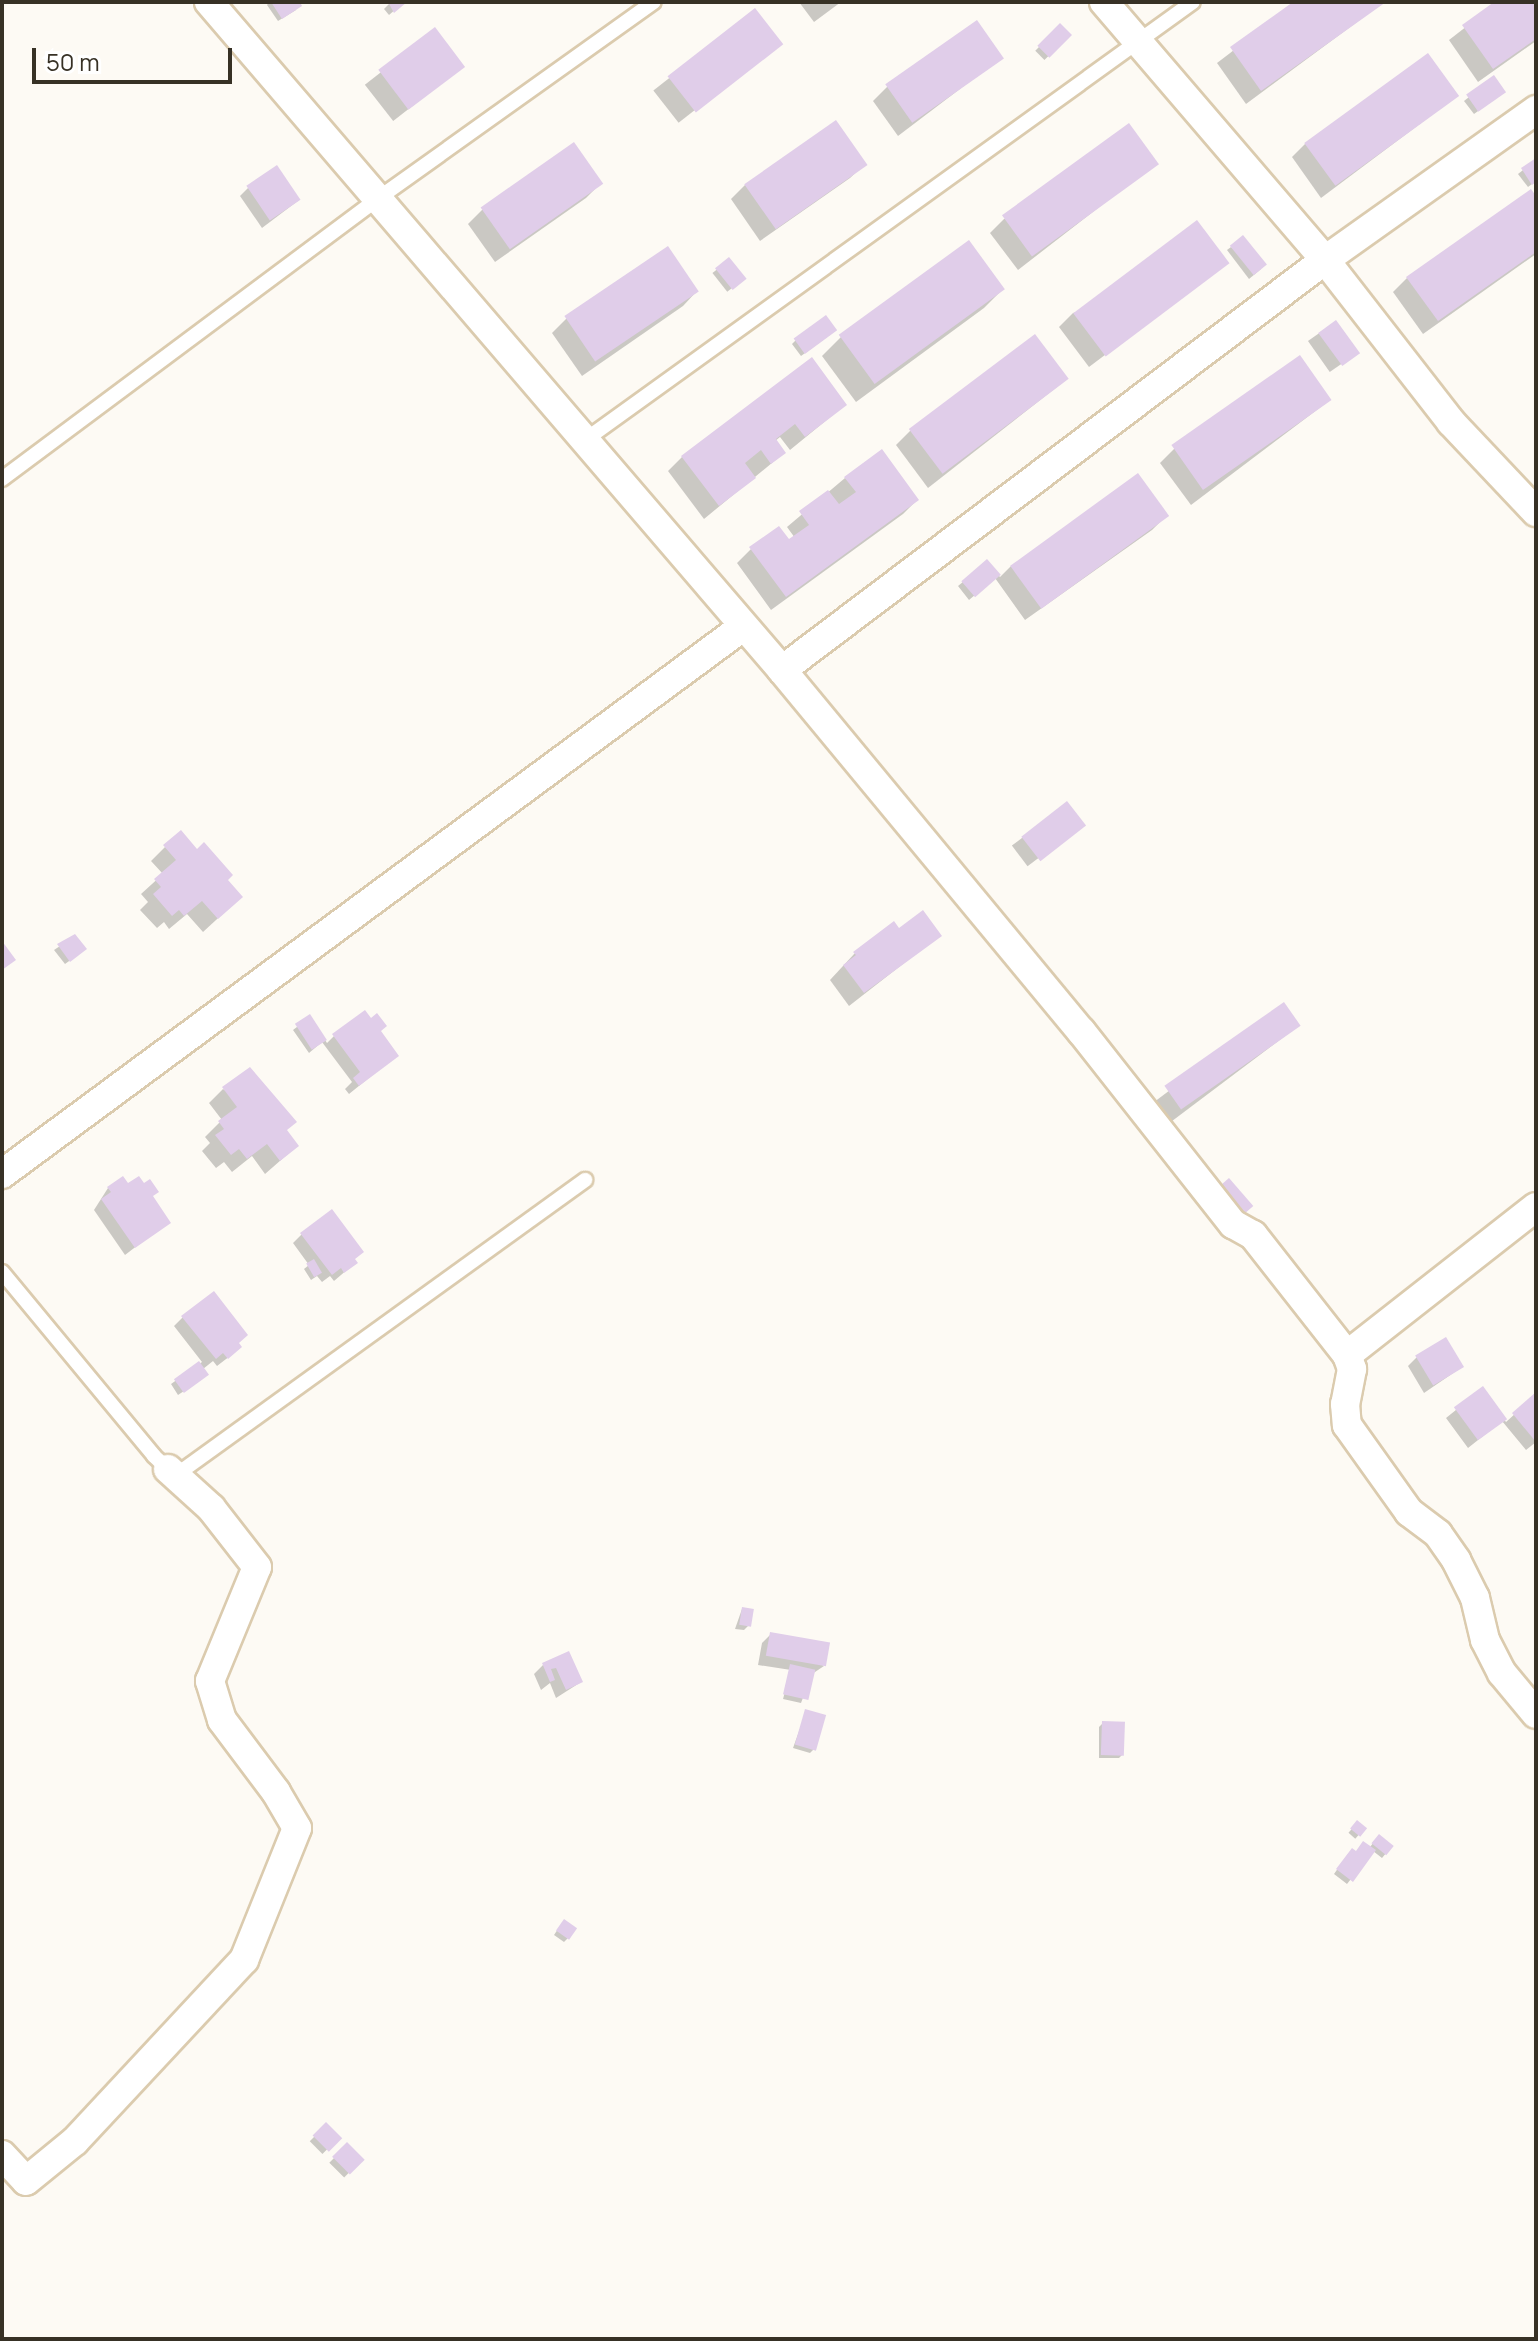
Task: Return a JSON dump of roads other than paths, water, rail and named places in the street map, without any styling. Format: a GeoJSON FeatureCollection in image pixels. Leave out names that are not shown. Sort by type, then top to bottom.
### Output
{"type":"FeatureCollection","features":[{"type":"Feature","properties":{"kind":"street"},"geometry":{"type":"LineString","coordinates":[[209,2],[782,670],[1081,1031],[1233,1224],[1253,1235],[1347,1355],[1352,1369],[1345,1404],[1347,1425],[1409,1512],[1438,1534],[1456,1560],[1475,1598],[1485,1640],[1502,1673],[1536,1714]]}},
{"type":"Feature","properties":{"kind":"street"},"geometry":{"type":"LineString","coordinates":[[1104,2],[1325,260],[1451,422],[1536,512]]}},
{"type":"Feature","properties":{"kind":"street"},"geometry":{"type":"LineString","coordinates":[[782,670],[1325,260],[1536,110]]}},
{"type":"Feature","properties":{"kind":"street"},"geometry":{"type":"LineString","coordinates":[[2,1174],[744,626]]}},
{"type":"Feature","properties":{"kind":"street"},"geometry":{"type":"LineString","coordinates":[[1347,1355],[1536,1207]]}},
{"type":"Feature","properties":{"kind":"street"},"geometry":{"type":"LineString","coordinates":[[2,2155],[26,2181],[75,2141],[244,1960],[297,1828],[276,1792],[222,1720],[210,1681],[257,1567],[211,1508],[168,1469]]}},
{"type":"Feature","properties":{"kind":"lane"},"geometry":{"type":"LineString","coordinates":[[2,479],[376,200],[654,2]]}},
{"type":"Feature","properties":{"kind":"lane"},"geometry":{"type":"LineString","coordinates":[[585,440],[1193,2]]}},
{"type":"Feature","properties":{"kind":"lane"},"geometry":{"type":"LineString","coordinates":[[2,1272],[135,1435],[168,1469],[183,1470],[585,1180]]}}]}
